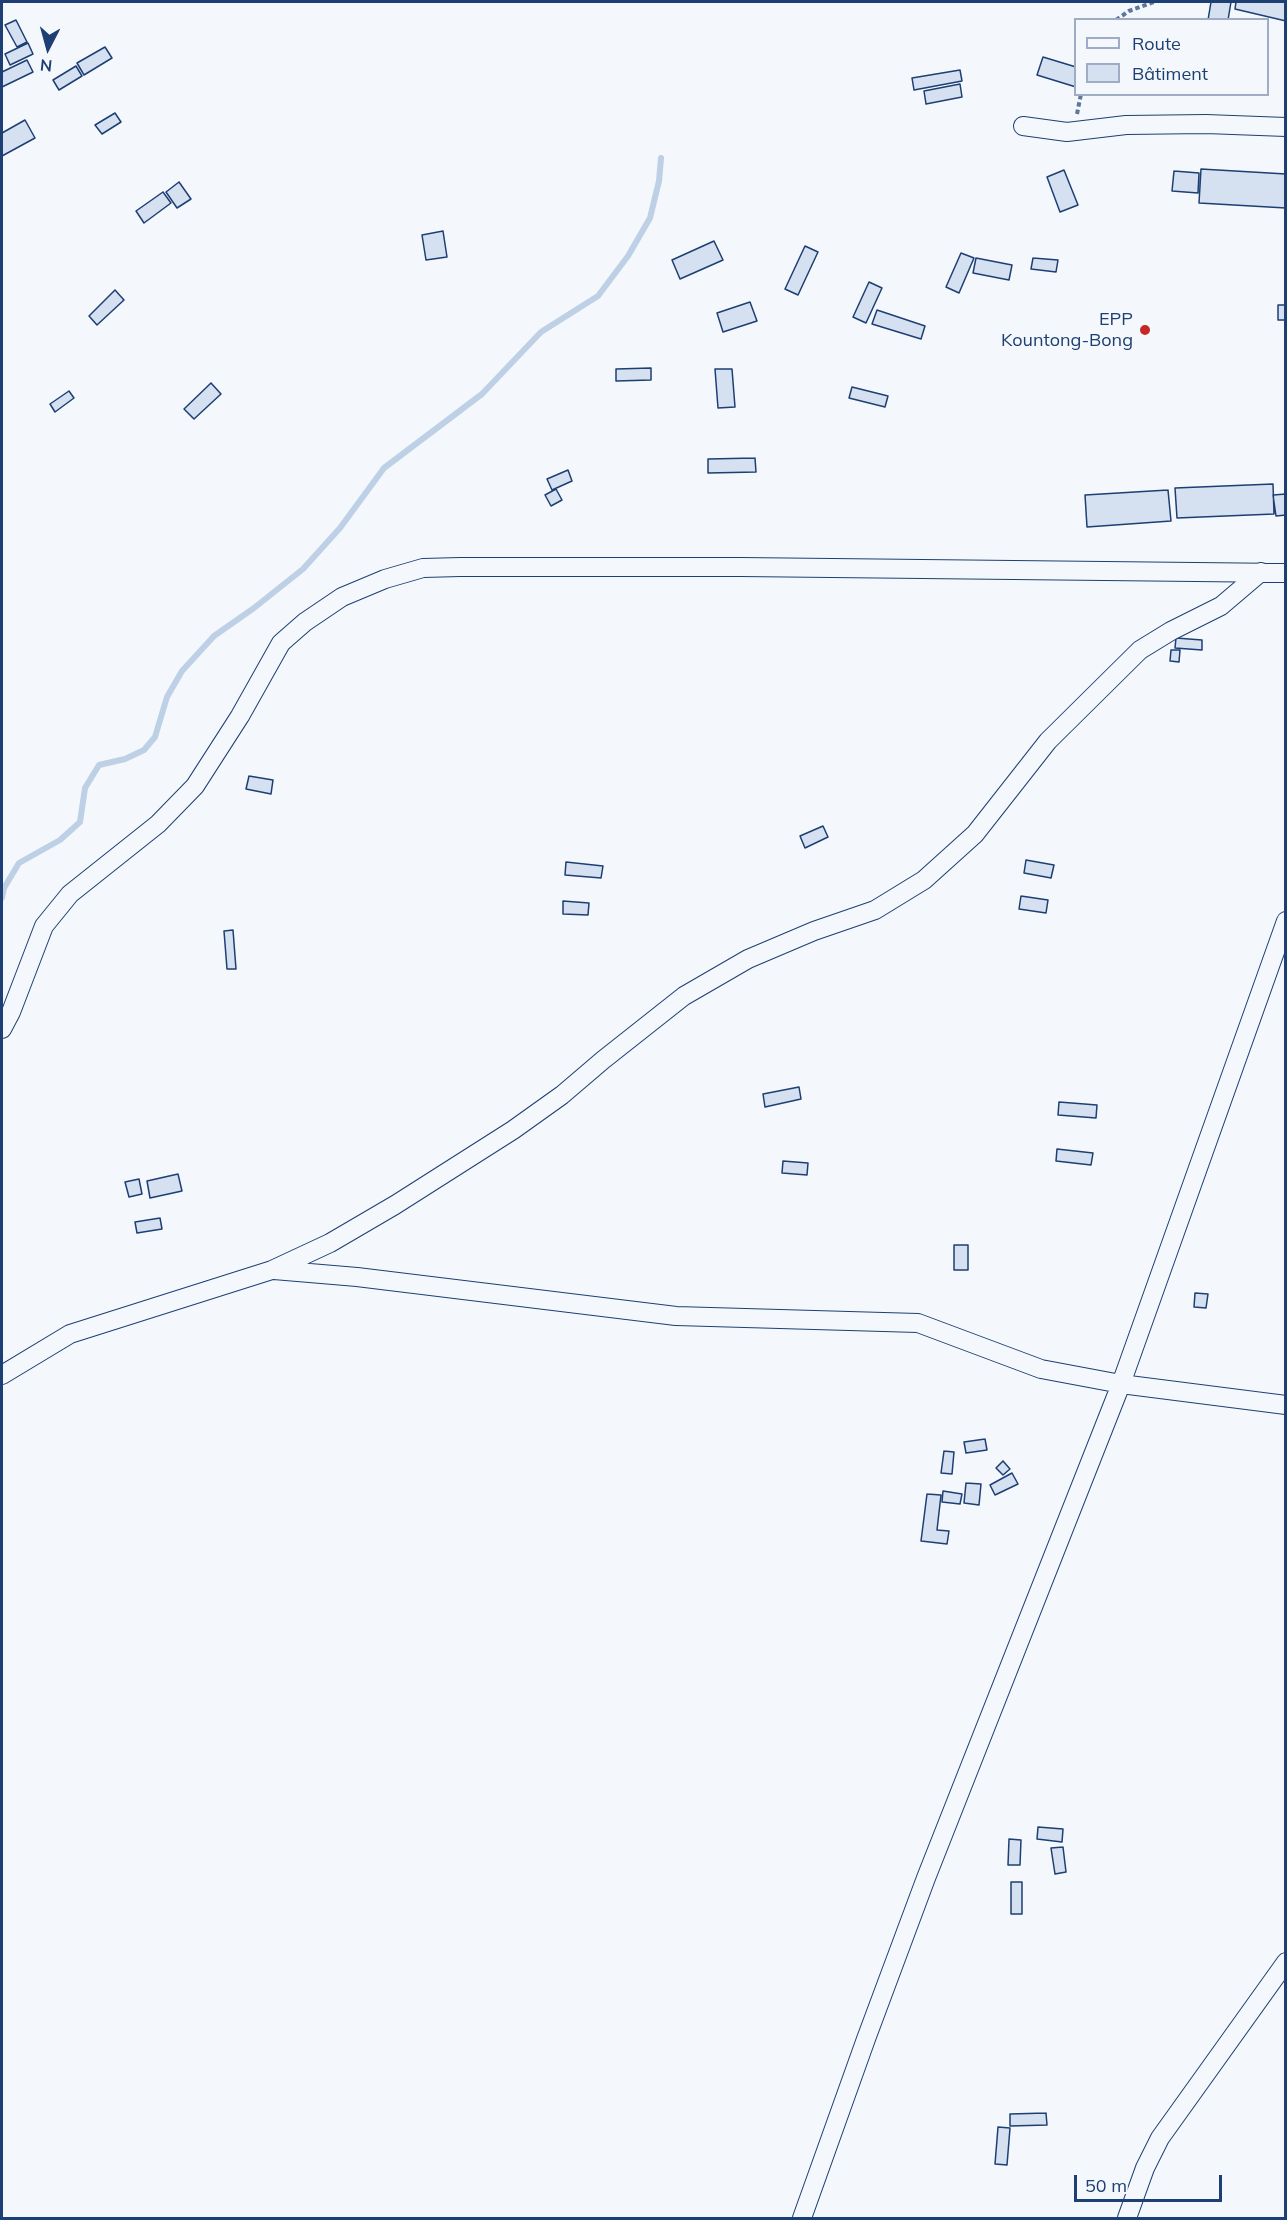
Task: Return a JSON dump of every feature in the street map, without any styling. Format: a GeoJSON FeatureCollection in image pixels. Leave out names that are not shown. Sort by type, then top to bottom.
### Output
{"type":"FeatureCollection","features":[{"type":"Feature","properties":{"kind":"street"},"geometry":{"type":"LineString","coordinates":[[1023,126],[1067,132],[1126,124],[1286,127]]}},
{"type":"Feature","properties":{"kind":"street"},"geometry":{"type":"LineString","coordinates":[[2,1029],[11,1012],[44,926],[70,894],[158,824],[195,786],[240,716],[281,643],[305,622],[342,597],[385,579],[423,568],[460,567],[741,567],[1286,573]]}},
{"type":"Feature","properties":{"kind":"street"},"geometry":{"type":"LineString","coordinates":[[2,1375],[70,1334],[272,1270],[330,1243],[513,1130],[562,1095],[603,1059],[684,996],[748,959],[814,931],[875,910],[924,880],[975,834],[1048,741],[1140,650],[1171,631],[1221,606],[1261,572]]}},
{"type":"Feature","properties":{"kind":"street"},"geometry":{"type":"LineString","coordinates":[[802,2218],[926,1878],[1121,1384],[1286,921]]}},
{"type":"Feature","properties":{"kind":"street"},"geometry":{"type":"LineString","coordinates":[[272,1270],[357,1277],[676,1316],[918,1323],[1041,1369],[1121,1384],[1286,1405]]}},
{"type":"Feature","properties":{"kind":"street"},"geometry":{"type":"LineString","coordinates":[[1127,2218],[1145,2168],[1160,2138],[1286,1962]]}},
{"type":"Feature","properties":{"kind":"path"},"geometry":{"type":"LineString","coordinates":[[1119,18],[1129,11],[1154,2]]}},
{"type":"Feature","properties":{"kind":"building"},"geometry":{"type":"Polygon","coordinates":[[[1211,2],[1231,2],[1228,18],[1208,18],[1211,2]]]}},
{"type":"Feature","properties":{"kind":"building"},"geometry":{"type":"Polygon","coordinates":[[[1236,2],[1286,2],[1286,21],[1235,9],[1236,2]]]}},
{"type":"Feature","properties":{"kind":"building"},"geometry":{"type":"Polygon","coordinates":[[[16,20],[27,42],[17,47],[5,25],[16,20]]]}},
{"type":"Feature","properties":{"kind":"building"},"geometry":{"type":"Polygon","coordinates":[[[28,43],[33,54],[10,65],[5,54],[28,43]]]}},
{"type":"Feature","properties":{"kind":"building"},"geometry":{"type":"Polygon","coordinates":[[[105,47],[112,58],[84,75],[77,63],[105,47]]]}},
{"type":"Feature","properties":{"kind":"building"},"geometry":{"type":"Polygon","coordinates":[[[1043,57],[1074,66],[1074,86],[1037,75],[1043,57]]]}},
{"type":"Feature","properties":{"kind":"building"},"geometry":{"type":"Polygon","coordinates":[[[27,60],[33,72],[2,87],[2,72],[27,60]]]}},
{"type":"Feature","properties":{"kind":"building"},"geometry":{"type":"Polygon","coordinates":[[[76,66],[82,76],[59,90],[53,80],[76,66]]]}},
{"type":"Feature","properties":{"kind":"building"},"geometry":{"type":"Polygon","coordinates":[[[960,70],[962,81],[914,90],[912,78],[960,70]]]}},
{"type":"Feature","properties":{"kind":"building"},"geometry":{"type":"Polygon","coordinates":[[[960,84],[962,97],[926,104],[924,91],[960,84]]]}},
{"type":"Feature","properties":{"kind":"building"},"geometry":{"type":"Polygon","coordinates":[[[115,113],[121,122],[102,134],[95,125],[115,113]]]}},
{"type":"Feature","properties":{"kind":"building"},"geometry":{"type":"Polygon","coordinates":[[[25,120],[35,138],[2,156],[2,133],[25,120]]]}},
{"type":"Feature","properties":{"kind":"building"},"geometry":{"type":"Polygon","coordinates":[[[1201,169],[1286,174],[1286,208],[1199,203],[1201,169]]]}},
{"type":"Feature","properties":{"kind":"building"},"geometry":{"type":"Polygon","coordinates":[[[1064,170],[1078,205],[1060,212],[1047,177],[1064,170]]]}},
{"type":"Feature","properties":{"kind":"building"},"geometry":{"type":"Polygon","coordinates":[[[1174,171],[1199,173],[1198,193],[1172,191],[1174,171]]]}},
{"type":"Feature","properties":{"kind":"building"},"geometry":{"type":"Polygon","coordinates":[[[179,182],[191,199],[177,208],[166,192],[179,182]]]}},
{"type":"Feature","properties":{"kind":"building"},"geometry":{"type":"Polygon","coordinates":[[[163,192],[171,203],[144,223],[136,211],[163,192]]]}},
{"type":"Feature","properties":{"kind":"building"},"geometry":{"type":"Polygon","coordinates":[[[443,231],[447,257],[426,260],[422,235],[443,231]]]}},
{"type":"Feature","properties":{"kind":"building"},"geometry":{"type":"Polygon","coordinates":[[[714,241],[723,260],[680,279],[672,260],[714,241]]]}},
{"type":"Feature","properties":{"kind":"building"},"geometry":{"type":"Polygon","coordinates":[[[805,246],[818,252],[798,295],[785,289],[805,246]]]}},
{"type":"Feature","properties":{"kind":"building"},"geometry":{"type":"Polygon","coordinates":[[[961,253],[974,258],[959,293],[946,287],[961,253]]]}},
{"type":"Feature","properties":{"kind":"building"},"geometry":{"type":"Polygon","coordinates":[[[976,258],[1012,265],[1009,280],[973,273],[976,258]]]}},
{"type":"Feature","properties":{"kind":"building"},"geometry":{"type":"Polygon","coordinates":[[[1033,258],[1058,260],[1056,272],[1031,269],[1033,258]]]}},
{"type":"Feature","properties":{"kind":"building"},"geometry":{"type":"Polygon","coordinates":[[[869,282],[882,288],[866,323],[853,317],[869,282]]]}},
{"type":"Feature","properties":{"kind":"building"},"geometry":{"type":"Polygon","coordinates":[[[115,290],[124,300],[97,325],[89,316],[115,290]]]}},
{"type":"Feature","properties":{"kind":"building"},"geometry":{"type":"Polygon","coordinates":[[[750,302],[757,321],[723,332],[717,313],[750,302]]]}},
{"type":"Feature","properties":{"kind":"building"},"geometry":{"type":"Polygon","coordinates":[[[1278,305],[1286,305],[1286,320],[1278,320],[1278,305]]]}},
{"type":"Feature","properties":{"kind":"building"},"geometry":{"type":"Polygon","coordinates":[[[877,310],[925,326],[921,339],[872,324],[877,310]]]}},
{"type":"Feature","properties":{"kind":"building"},"geometry":{"type":"Polygon","coordinates":[[[651,368],[651,380],[616,381],[616,369],[651,368]]]}},
{"type":"Feature","properties":{"kind":"building"},"geometry":{"type":"Polygon","coordinates":[[[715,369],[732,369],[735,407],[718,408],[715,369]]]}},
{"type":"Feature","properties":{"kind":"building"},"geometry":{"type":"Polygon","coordinates":[[[211,383],[221,394],[194,419],[184,409],[211,383]]]}},
{"type":"Feature","properties":{"kind":"building"},"geometry":{"type":"Polygon","coordinates":[[[852,387],[888,396],[885,407],[849,398],[852,387]]]}},
{"type":"Feature","properties":{"kind":"building"},"geometry":{"type":"Polygon","coordinates":[[[69,391],[74,398],[55,412],[50,404],[69,391]]]}},
{"type":"Feature","properties":{"kind":"building"},"geometry":{"type":"Polygon","coordinates":[[[755,458],[756,472],[708,473],[708,459],[755,458]]]}},
{"type":"Feature","properties":{"kind":"building"},"geometry":{"type":"Polygon","coordinates":[[[568,470],[572,481],[552,490],[547,479],[568,470]]]}},
{"type":"Feature","properties":{"kind":"building"},"geometry":{"type":"Polygon","coordinates":[[[1273,484],[1274,514],[1177,518],[1175,488],[1273,484]]]}},
{"type":"Feature","properties":{"kind":"building"},"geometry":{"type":"Polygon","coordinates":[[[556,489],[562,500],[551,506],[545,495],[556,489]]]}},
{"type":"Feature","properties":{"kind":"building"},"geometry":{"type":"Polygon","coordinates":[[[1168,490],[1171,521],[1087,527],[1085,495],[1168,490]]]}},
{"type":"Feature","properties":{"kind":"building"},"geometry":{"type":"Polygon","coordinates":[[[1286,494],[1286,515],[1276,516],[1273,495],[1286,494]]]}},
{"type":"Feature","properties":{"kind":"building"},"geometry":{"type":"Polygon","coordinates":[[[1176,638],[1202,640],[1202,650],[1175,648],[1176,638]]]}},
{"type":"Feature","properties":{"kind":"building"},"geometry":{"type":"Polygon","coordinates":[[[1171,650],[1180,650],[1179,662],[1170,661],[1171,650]]]}},
{"type":"Feature","properties":{"kind":"building"},"geometry":{"type":"Polygon","coordinates":[[[249,776],[273,780],[271,794],[246,789],[249,776]]]}},
{"type":"Feature","properties":{"kind":"building"},"geometry":{"type":"Polygon","coordinates":[[[823,826],[828,837],[805,848],[800,836],[823,826]]]}},
{"type":"Feature","properties":{"kind":"building"},"geometry":{"type":"Polygon","coordinates":[[[1026,860],[1054,865],[1051,878],[1024,873],[1026,860]]]}},
{"type":"Feature","properties":{"kind":"building"},"geometry":{"type":"Polygon","coordinates":[[[566,862],[603,866],[601,878],[565,875],[566,862]]]}},
{"type":"Feature","properties":{"kind":"building"},"geometry":{"type":"Polygon","coordinates":[[[1021,896],[1048,900],[1046,913],[1019,909],[1021,896]]]}},
{"type":"Feature","properties":{"kind":"building"},"geometry":{"type":"Polygon","coordinates":[[[563,901],[589,903],[588,915],[563,914],[563,901]]]}},
{"type":"Feature","properties":{"kind":"building"},"geometry":{"type":"Polygon","coordinates":[[[233,930],[236,969],[227,969],[224,931],[233,930]]]}},
{"type":"Feature","properties":{"kind":"building"},"geometry":{"type":"Polygon","coordinates":[[[799,1087],[801,1099],[765,1107],[763,1094],[799,1087]]]}},
{"type":"Feature","properties":{"kind":"building"},"geometry":{"type":"Polygon","coordinates":[[[1059,1102],[1097,1105],[1096,1118],[1058,1115],[1059,1102]]]}},
{"type":"Feature","properties":{"kind":"building"},"geometry":{"type":"Polygon","coordinates":[[[1057,1149],[1093,1153],[1091,1165],[1056,1161],[1057,1149]]]}},
{"type":"Feature","properties":{"kind":"building"},"geometry":{"type":"Polygon","coordinates":[[[783,1161],[808,1163],[807,1175],[782,1173],[783,1161]]]}},
{"type":"Feature","properties":{"kind":"building"},"geometry":{"type":"Polygon","coordinates":[[[178,1174],[182,1191],[150,1198],[147,1181],[178,1174]]]}},
{"type":"Feature","properties":{"kind":"building"},"geometry":{"type":"Polygon","coordinates":[[[139,1179],[142,1194],[129,1197],[125,1182],[139,1179]]]}},
{"type":"Feature","properties":{"kind":"building"},"geometry":{"type":"Polygon","coordinates":[[[160,1218],[162,1229],[137,1233],[135,1222],[160,1218]]]}},
{"type":"Feature","properties":{"kind":"building"},"geometry":{"type":"Polygon","coordinates":[[[954,1245],[968,1245],[968,1270],[954,1270],[954,1245]]]}},
{"type":"Feature","properties":{"kind":"building"},"geometry":{"type":"Polygon","coordinates":[[[1195,1293],[1208,1294],[1206,1308],[1194,1307],[1195,1293]]]}},
{"type":"Feature","properties":{"kind":"building"},"geometry":{"type":"Polygon","coordinates":[[[985,1439],[987,1450],[966,1453],[964,1442],[985,1439]]]}},
{"type":"Feature","properties":{"kind":"building"},"geometry":{"type":"Polygon","coordinates":[[[944,1451],[954,1452],[952,1474],[941,1473],[944,1451]]]}},
{"type":"Feature","properties":{"kind":"building"},"geometry":{"type":"Polygon","coordinates":[[[1003,1461],[1010,1469],[1003,1475],[996,1468],[1003,1461]]]}},
{"type":"Feature","properties":{"kind":"building"},"geometry":{"type":"Polygon","coordinates":[[[1012,1473],[1018,1484],[995,1495],[990,1485],[1012,1473]]]}},
{"type":"Feature","properties":{"kind":"building"},"geometry":{"type":"Polygon","coordinates":[[[966,1483],[981,1484],[979,1505],[964,1503],[966,1483]]]}},
{"type":"Feature","properties":{"kind":"building"},"geometry":{"type":"Polygon","coordinates":[[[943,1491],[962,1494],[960,1504],[942,1502],[943,1491]]]}},
{"type":"Feature","properties":{"kind":"building"},"geometry":{"type":"Polygon","coordinates":[[[927,1494],[941,1495],[937,1530],[949,1531],[947,1544],[921,1541],[927,1494]]]}},
{"type":"Feature","properties":{"kind":"building"},"geometry":{"type":"Polygon","coordinates":[[[1038,1827],[1063,1829],[1062,1842],[1037,1839],[1038,1827]]]}},
{"type":"Feature","properties":{"kind":"building"},"geometry":{"type":"Polygon","coordinates":[[[1009,1839],[1021,1840],[1020,1865],[1008,1865],[1009,1839]]]}},
{"type":"Feature","properties":{"kind":"building"},"geometry":{"type":"Polygon","coordinates":[[[1063,1847],[1066,1872],[1055,1874],[1051,1848],[1063,1847]]]}},
{"type":"Feature","properties":{"kind":"building"},"geometry":{"type":"Polygon","coordinates":[[[1011,1882],[1022,1882],[1022,1914],[1011,1914],[1011,1882]]]}},
{"type":"Feature","properties":{"kind":"building"},"geometry":{"type":"Polygon","coordinates":[[[1046,2113],[1047,2125],[1010,2126],[1010,2114],[1046,2113]]]}},
{"type":"Feature","properties":{"kind":"building"},"geometry":{"type":"Polygon","coordinates":[[[998,2127],[1010,2128],[1007,2165],[995,2164],[998,2127]]]}},
{"type":"Feature","properties":{"kind":"waterway"},"geometry":{"type":"LineString","coordinates":[[2,898],[4,888],[19,863],[60,840],[80,822],[85,788],[99,765],[125,759],[144,750],[155,737],[167,697],[182,671],[214,636],[303,569],[340,528],[384,468],[482,394],[541,332],[598,296],[628,256],[650,218],[659,181],[661,158]]}},
{"type":"Feature","properties":{"kind":"place","name":"EPP Kountong-Bong"},"geometry":{"type":"Point","coordinates":[1145,330]}}]}
